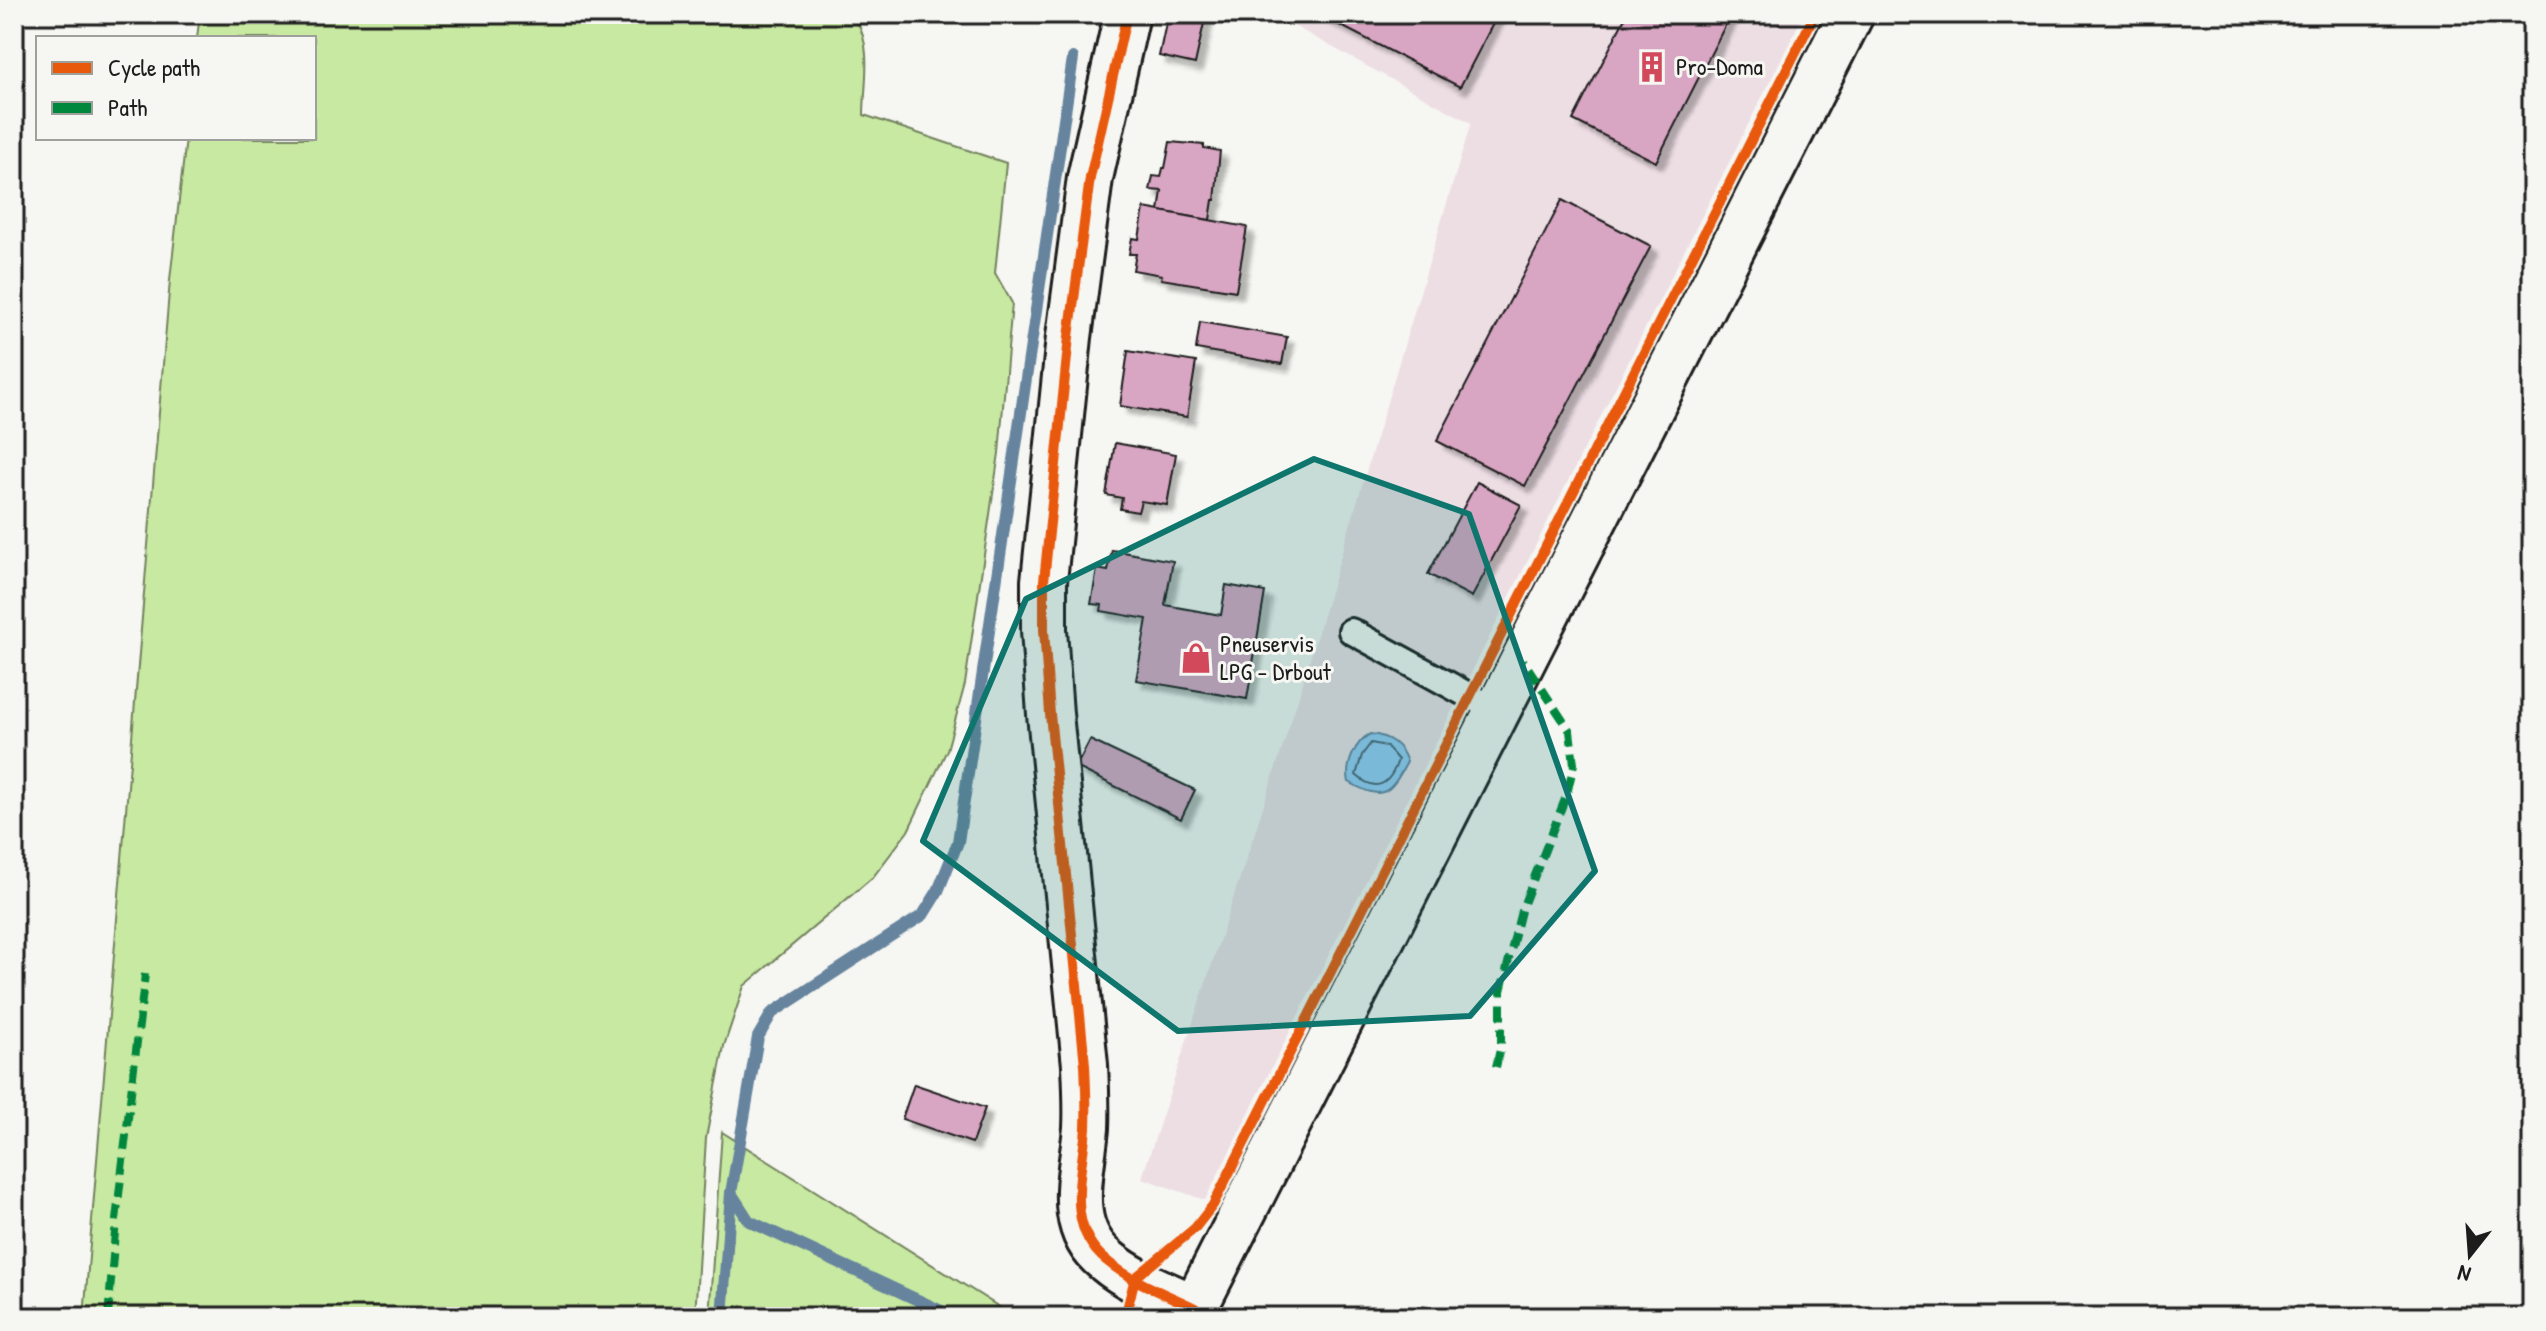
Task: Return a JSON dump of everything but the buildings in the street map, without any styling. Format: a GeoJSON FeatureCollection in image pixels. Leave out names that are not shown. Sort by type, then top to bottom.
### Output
{"type":"FeatureCollection","features":[{"type":"Feature","properties":{"kind":"main road"},"geometry":{"type":"LineString","coordinates":[[1127,14],[1090,178],[1048,537],[1044,630],[1085,1065],[1086,1113],[1078,1193],[1079,1217],[1088,1238],[1104,1260],[1192,1312],[1851,14]]}},
{"type":"Feature","properties":{"kind":"lane"},"geometry":{"type":"LineString","coordinates":[[1351,631],[1497,711]]}},
{"type":"Feature","properties":{"kind":"highlighted area"},"geometry":{"type":"Polygon","coordinates":[[[1314,459],[1469,514],[1595,871],[1470,1016],[1178,1031],[923,841],[1026,599],[1314,459]]]}},
{"type":"Feature","properties":{"kind":"shaded area"},"geometry":{"type":"Polygon","coordinates":[[[1272,14],[1804,14],[1205,1200],[1142,1178],[1294,712],[1471,123],[1272,14]]]}},
{"type":"Feature","properties":{"kind":"green space"},"geometry":{"type":"Polygon","coordinates":[[[200,14],[828,14],[856,20],[861,31],[866,54],[864,115],[1006,163],[995,273],[1012,303],[999,453],[965,684],[947,750],[908,831],[873,877],[744,986],[724,1046],[706,1138],[695,1317],[84,1317],[170,280],[186,140],[316,140],[316,36],[197,36],[200,14]]]}},
{"type":"Feature","properties":{"kind":"green space"},"geometry":{"type":"Polygon","coordinates":[[[722,1132],[1015,1317],[709,1317],[722,1132]]]}},
{"type":"Feature","properties":{"kind":"water"},"geometry":{"type":"Polygon","coordinates":[[[1370,734],[1393,742],[1407,762],[1396,781],[1384,792],[1370,792],[1349,782],[1348,768],[1352,755],[1370,734]]]}},
{"type":"Feature","properties":{"kind":"waterway"},"geometry":{"type":"LineString","coordinates":[[954,1317],[749,1221],[731,1193],[758,1037],[772,1013],[923,915],[938,891],[958,842],[1073,58]]}},
{"type":"Feature","properties":{"kind":"waterway"},"geometry":{"type":"LineString","coordinates":[[722,1317],[731,1193]]}},
{"type":"Feature","properties":{"kind":"marked path"},"geometry":{"type":"LineString","coordinates":[[1496,1067],[1501,1045],[1501,991],[1521,911],[1567,794],[1574,764],[1570,731],[1523,660]]}},
{"type":"Feature","properties":{"kind":"marked path"},"geometry":{"type":"LineString","coordinates":[[108,1317],[116,1220],[145,974]]}},
{"type":"Feature","properties":{"kind":"cycle path"},"geometry":{"type":"LineString","coordinates":[[1127,14],[1090,178],[1069,337],[1044,581],[1044,630],[1085,1065],[1086,1120],[1080,1216],[1085,1232],[1107,1261],[1138,1281],[1195,1308]]}},
{"type":"Feature","properties":{"kind":"cycle path"},"geometry":{"type":"LineString","coordinates":[[1125,1317],[1135,1278],[1195,1228],[1213,1205],[1815,14]]}},
{"type":"Feature","properties":{"kind":"place","name":"Pro-Doma"},"geometry":{"type":"Point","coordinates":[1652,67]}},
{"type":"Feature","properties":{"kind":"place","name":"Pneuservis LPG - Drbout"},"geometry":{"type":"Point","coordinates":[1196,658]}}]}
